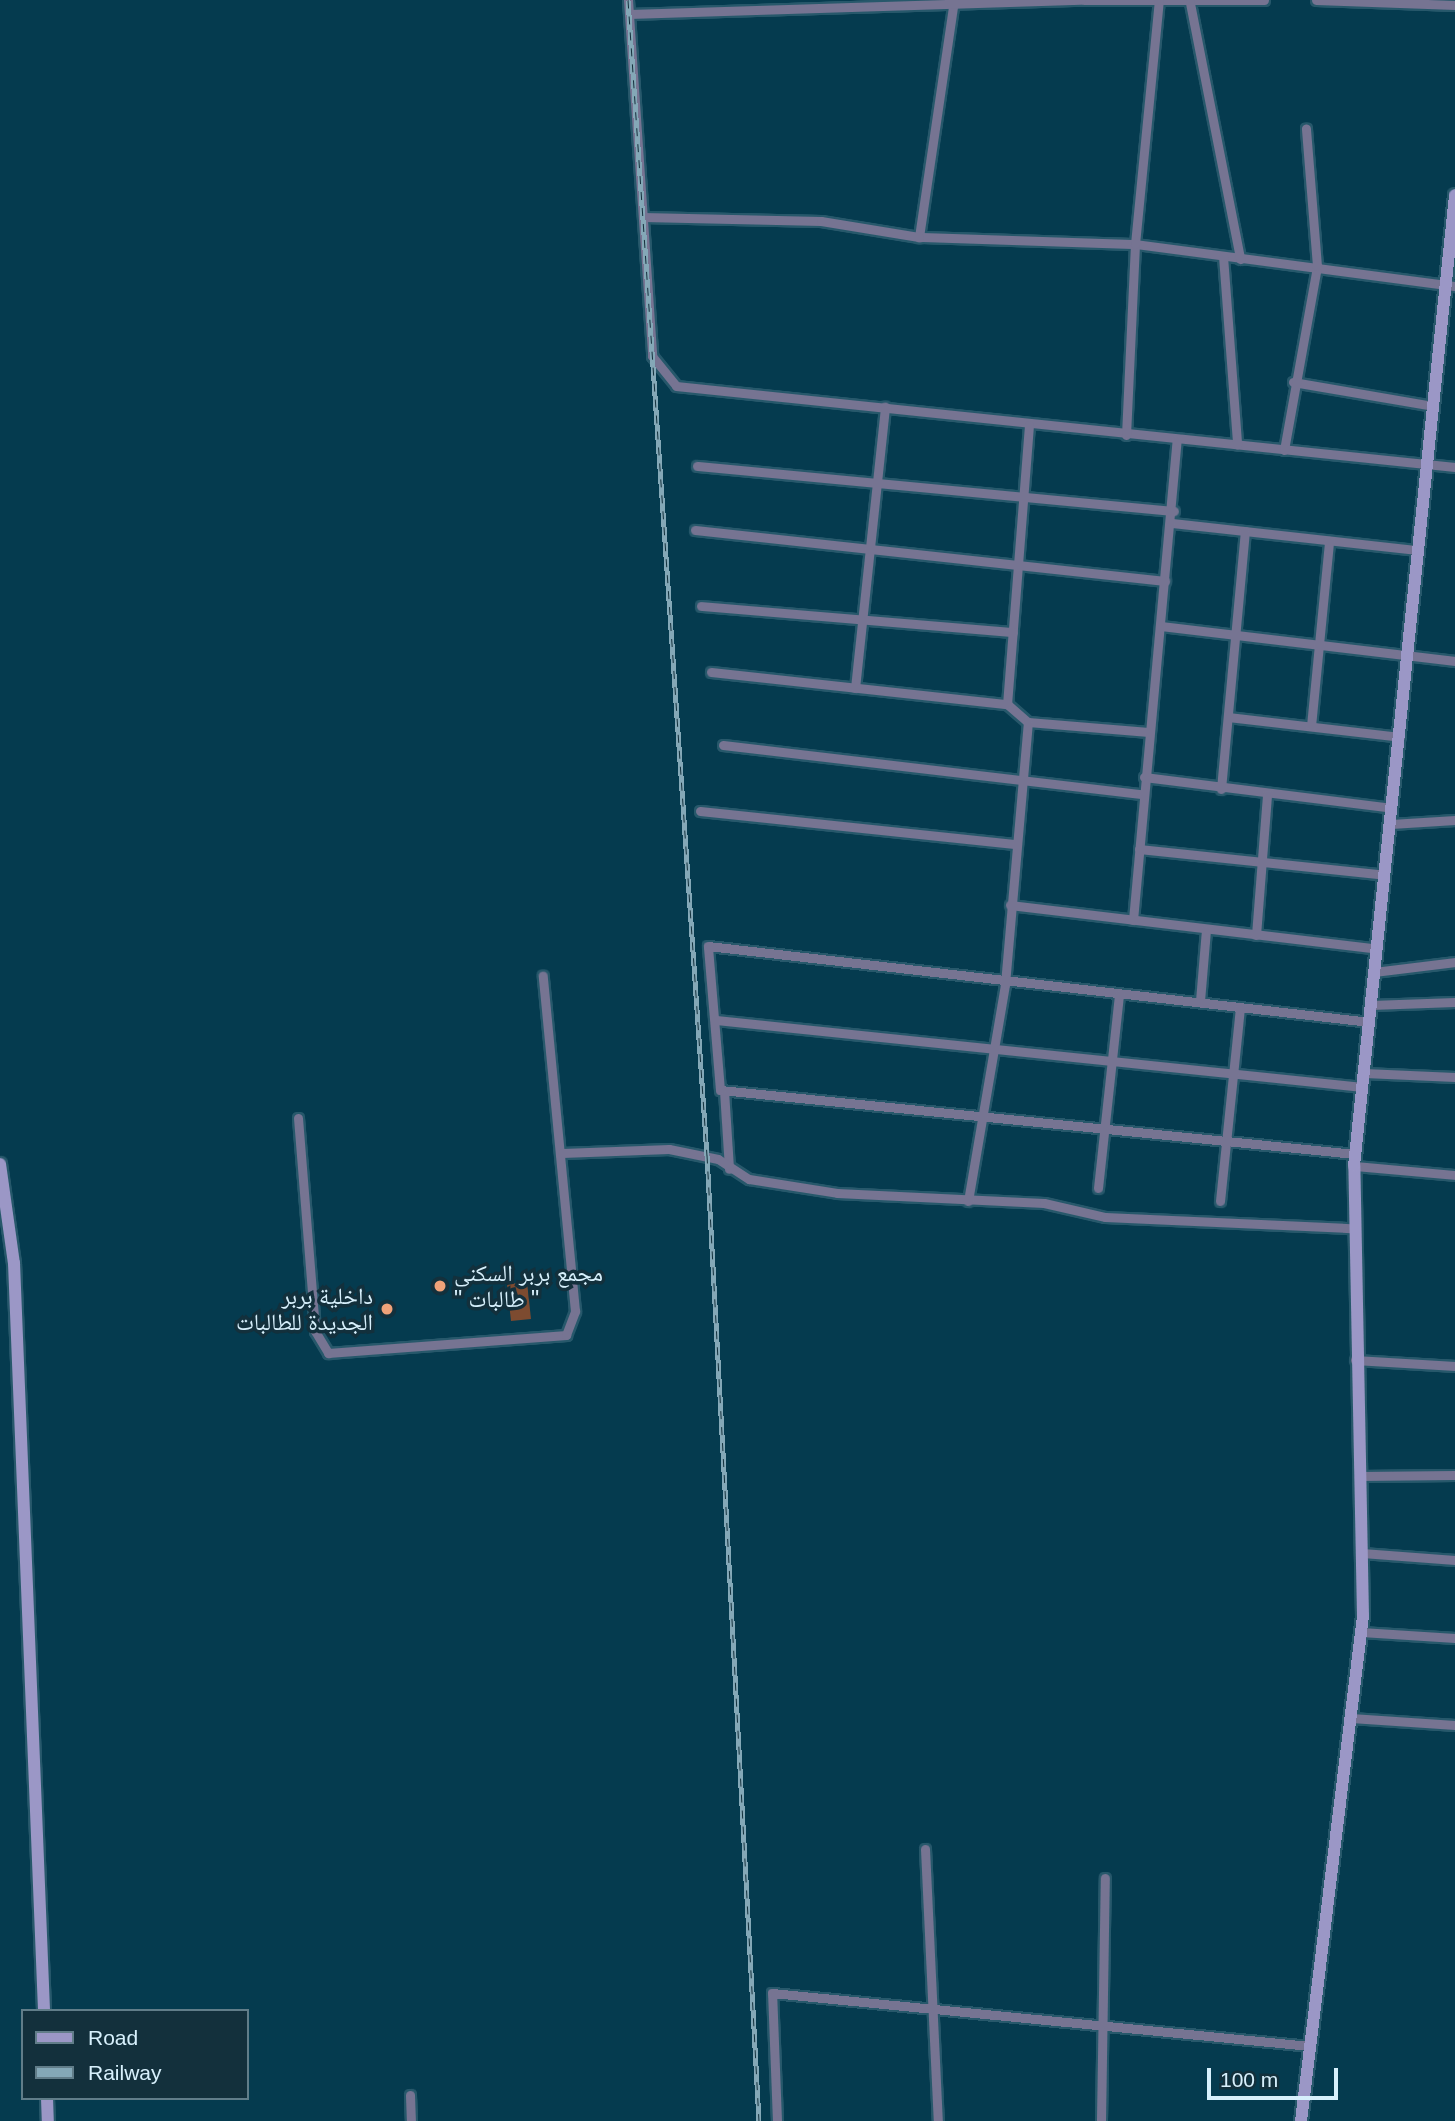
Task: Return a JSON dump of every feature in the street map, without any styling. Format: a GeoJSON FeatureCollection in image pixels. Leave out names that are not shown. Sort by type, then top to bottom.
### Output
{"type":"FeatureCollection","features":[{"type":"Feature","properties":{"kind":"street"},"geometry":{"type":"LineString","coordinates":[[628,0],[652,356],[676,386],[1177,441],[1237,444],[1455,467]]}},
{"type":"Feature","properties":{"kind":"street"},"geometry":{"type":"LineString","coordinates":[[629,14],[954,1],[1190,3],[1265,0]]}},
{"type":"Feature","properties":{"kind":"street"},"geometry":{"type":"LineString","coordinates":[[1316,0],[1455,5]]}},
{"type":"Feature","properties":{"kind":"street"},"geometry":{"type":"LineString","coordinates":[[919,237],[954,1]]}},
{"type":"Feature","properties":{"kind":"street"},"geometry":{"type":"LineString","coordinates":[[1126,435],[1135,244],[1159,2]]}},
{"type":"Feature","properties":{"kind":"street"},"geometry":{"type":"LineString","coordinates":[[1190,3],[1240,259]]}},
{"type":"Feature","properties":{"kind":"street"},"geometry":{"type":"LineString","coordinates":[[1284,450],[1293,382],[1317,266],[1306,128]]}},
{"type":"Feature","properties":{"kind":"street"},"geometry":{"type":"LineString","coordinates":[[1301,2121],[1361,1632],[1362,1553],[1351,1228],[1355,1160],[1427,464],[1450,286],[1455,195]]}},
{"type":"Feature","properties":{"kind":"street"},"geometry":{"type":"LineString","coordinates":[[643,218],[821,220],[919,237],[1135,244],[1240,259],[1317,266],[1450,286]]}},
{"type":"Feature","properties":{"kind":"street"},"geometry":{"type":"LineString","coordinates":[[1223,256],[1237,444]]}},
{"type":"Feature","properties":{"kind":"street"},"geometry":{"type":"LineString","coordinates":[[1293,382],[1434,406]]}},
{"type":"Feature","properties":{"kind":"street"},"geometry":{"type":"LineString","coordinates":[[855,688],[865,617],[869,551],[886,407]]}},
{"type":"Feature","properties":{"kind":"street"},"geometry":{"type":"LineString","coordinates":[[1007,704],[1029,425]]}},
{"type":"Feature","properties":{"kind":"street"},"geometry":{"type":"LineString","coordinates":[[1133,920],[1144,777],[1174,511],[1177,441]]}},
{"type":"Feature","properties":{"kind":"street"},"geometry":{"type":"LineString","coordinates":[[697,466],[1174,511]]}},
{"type":"Feature","properties":{"kind":"street"},"geometry":{"type":"LineString","coordinates":[[1172,523],[1418,550]]}},
{"type":"Feature","properties":{"kind":"street"},"geometry":{"type":"LineString","coordinates":[[695,530],[869,551],[1165,581]]}},
{"type":"Feature","properties":{"kind":"street"},"geometry":{"type":"LineString","coordinates":[[1221,789],[1245,531]]}},
{"type":"Feature","properties":{"kind":"street"},"geometry":{"type":"LineString","coordinates":[[1311,726],[1321,646],[1329,541]]}},
{"type":"Feature","properties":{"kind":"street"},"geometry":{"type":"LineString","coordinates":[[701,606],[865,617],[1013,632]]}},
{"type":"Feature","properties":{"kind":"street"},"geometry":{"type":"LineString","coordinates":[[1161,626],[1455,661]]}},
{"type":"Feature","properties":{"kind":"street"},"geometry":{"type":"LineString","coordinates":[[711,672],[1007,704],[1028,722],[1149,732]]}},
{"type":"Feature","properties":{"kind":"street"},"geometry":{"type":"LineString","coordinates":[[1228,718],[1400,737]]}},
{"type":"Feature","properties":{"kind":"street"},"geometry":{"type":"LineString","coordinates":[[968,1200],[984,1119],[989,1049],[1005,984],[1014,844],[1028,722]]}},
{"type":"Feature","properties":{"kind":"street"},"geometry":{"type":"LineString","coordinates":[[723,745],[1143,794]]}},
{"type":"Feature","properties":{"kind":"street"},"geometry":{"type":"LineString","coordinates":[[1144,777],[1221,789],[1392,808]]}},
{"type":"Feature","properties":{"kind":"street"},"geometry":{"type":"LineString","coordinates":[[1256,935],[1267,794]]}},
{"type":"Feature","properties":{"kind":"street"},"geometry":{"type":"LineString","coordinates":[[700,811],[1014,844]]}},
{"type":"Feature","properties":{"kind":"street"},"geometry":{"type":"LineString","coordinates":[[1391,824],[1455,820]]}},
{"type":"Feature","properties":{"kind":"street"},"geometry":{"type":"LineString","coordinates":[[1139,849],[1385,875]]}},
{"type":"Feature","properties":{"kind":"street"},"geometry":{"type":"LineString","coordinates":[[1010,905],[1377,949]]}},
{"type":"Feature","properties":{"kind":"street"},"geometry":{"type":"LineString","coordinates":[[1200,1001],[1206,930]]}},
{"type":"Feature","properties":{"kind":"street"},"geometry":{"type":"LineString","coordinates":[[729,1169],[724,1091],[708,946],[1005,984],[1200,1001],[1370,1022]]}},
{"type":"Feature","properties":{"kind":"street"},"geometry":{"type":"LineString","coordinates":[[1374,972],[1455,962]]}},
{"type":"Feature","properties":{"kind":"street"},"geometry":{"type":"LineString","coordinates":[[298,1118],[315,1331],[319,1345],[338,1355],[566,1335],[575,1311],[562,1153],[542,976]]}},
{"type":"Feature","properties":{"kind":"street"},"geometry":{"type":"LineString","coordinates":[[1098,1188],[1114,1063],[1119,994]]}},
{"type":"Feature","properties":{"kind":"street"},"geometry":{"type":"LineString","coordinates":[[1371,1005],[1455,1002]]}},
{"type":"Feature","properties":{"kind":"street"},"geometry":{"type":"LineString","coordinates":[[1220,1201],[1240,1007]]}},
{"type":"Feature","properties":{"kind":"street"},"geometry":{"type":"LineString","coordinates":[[716,1020],[1363,1087]]}},
{"type":"Feature","properties":{"kind":"street"},"geometry":{"type":"LineString","coordinates":[[1364,1073],[1455,1077]]}},
{"type":"Feature","properties":{"kind":"street"},"geometry":{"type":"LineString","coordinates":[[724,1091],[1225,1141],[1455,1175]]}},
{"type":"Feature","properties":{"kind":"street"},"geometry":{"type":"LineString","coordinates":[[562,1153],[669,1149],[707,1155],[749,1179],[837,1193],[1044,1203],[1105,1217],[1351,1228]]}},
{"type":"Feature","properties":{"kind":"street"},"geometry":{"type":"LineString","coordinates":[[0,1164],[15,1264],[44,2009]]}},
{"type":"Feature","properties":{"kind":"street"},"geometry":{"type":"LineString","coordinates":[[1355,1360],[1455,1366]]}},
{"type":"Feature","properties":{"kind":"street"},"geometry":{"type":"LineString","coordinates":[[1360,1476],[1455,1475]]}},
{"type":"Feature","properties":{"kind":"street"},"geometry":{"type":"LineString","coordinates":[[1362,1553],[1455,1560]]}},
{"type":"Feature","properties":{"kind":"street"},"geometry":{"type":"LineString","coordinates":[[1361,1632],[1455,1638]]}},
{"type":"Feature","properties":{"kind":"street"},"geometry":{"type":"LineString","coordinates":[[1351,1718],[1455,1725]]}},
{"type":"Feature","properties":{"kind":"street"},"geometry":{"type":"LineString","coordinates":[[925,1849],[938,2121]]}},
{"type":"Feature","properties":{"kind":"street"},"geometry":{"type":"LineString","coordinates":[[1101,2121],[1105,1878]]}},
{"type":"Feature","properties":{"kind":"street"},"geometry":{"type":"LineString","coordinates":[[777,2121],[772,1993],[1310,2046]]}},
{"type":"Feature","properties":{"kind":"street"},"geometry":{"type":"LineString","coordinates":[[410,2095],[411,2121]]}},
{"type":"Feature","properties":{"kind":"street"},"geometry":{"type":"LineString","coordinates":[[47,2100],[48,2121]]}},
{"type":"Feature","properties":{"kind":"shaded area"},"geometry":{"type":"Polygon","coordinates":[[[527,1282],[531,1319],[511,1321],[507,1284],[527,1282]]]}},
{"type":"Feature","properties":{"kind":"railway"},"geometry":{"type":"LineString","coordinates":[[628,0],[707,1155],[759,2121]]}},
{"type":"Feature","properties":{"kind":"place","name":"مجمع بربر السكني \" طالبات \""},"geometry":{"type":"Point","coordinates":[440,1286]}},
{"type":"Feature","properties":{"kind":"place","name":"داخلية بربر الجديدة للطالبات"},"geometry":{"type":"Point","coordinates":[387,1309]}}]}
